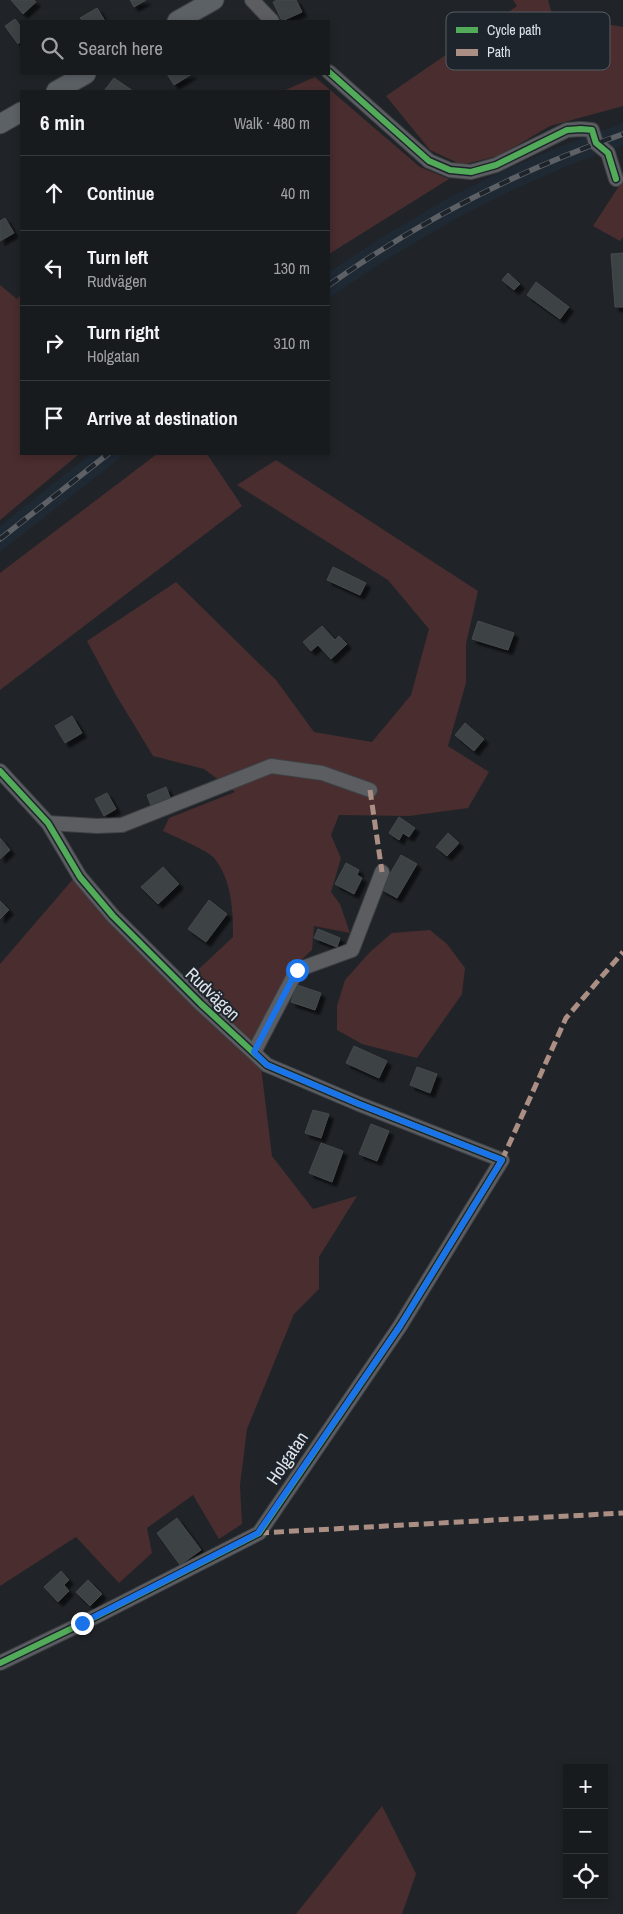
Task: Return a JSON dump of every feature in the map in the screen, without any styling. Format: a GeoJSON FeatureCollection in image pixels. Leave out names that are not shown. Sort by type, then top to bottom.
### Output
{"type":"FeatureCollection","features":[{"type":"Feature","properties":{"kind":"street"},"geometry":{"type":"LineString","coordinates":[[179,20],[214,0]]}},
{"type":"Feature","properties":{"kind":"street"},"geometry":{"type":"LineString","coordinates":[[252,0],[271,20]]}},
{"type":"Feature","properties":{"kind":"street"},"geometry":{"type":"LineString","coordinates":[[330,73],[429,161],[450,170],[471,172],[496,164],[567,130],[581,128],[592,130],[596,143],[608,153],[616,179]]}},
{"type":"Feature","properties":{"kind":"street"},"geometry":{"type":"LineString","coordinates":[[58,90],[84,75]]}},
{"type":"Feature","properties":{"kind":"street"},"geometry":{"type":"LineString","coordinates":[[0,124],[20,113]]}},
{"type":"Feature","properties":{"kind":"street"},"geometry":{"type":"LineString","coordinates":[[48,823],[68,826],[122,825],[271,766],[322,773],[370,790]]}},
{"type":"Feature","properties":{"kind":"street","name":"Rudvägen"},"geometry":{"type":"LineString","coordinates":[[0,771],[48,823],[80,877],[113,916],[201,1004],[267,1065],[502,1160]]}},
{"type":"Feature","properties":{"kind":"street"},"geometry":{"type":"LineString","coordinates":[[254,1052],[297,970],[352,950],[382,872]]}},
{"type":"Feature","properties":{"kind":"street","name":"Holgatan"},"geometry":{"type":"LineString","coordinates":[[0,1663],[258,1533],[400,1326],[502,1160]]}},
{"type":"Feature","properties":{"kind":"shaded area"},"geometry":{"type":"Polygon","coordinates":[[[513,0],[548,0],[551,12],[508,12],[517,6],[513,0]]]}},
{"type":"Feature","properties":{"kind":"shaded area"},"geometry":{"type":"Polygon","coordinates":[[[610,25],[623,27],[623,106],[550,126],[501,155],[462,165],[430,150],[386,96],[446,55],[446,70],[610,70],[610,25]]]}},
{"type":"Feature","properties":{"kind":"shaded area"},"geometry":{"type":"Polygon","coordinates":[[[315,77],[420,167],[449,179],[330,253],[330,90],[285,90],[315,77]]]}},
{"type":"Feature","properties":{"kind":"shaded area"},"geometry":{"type":"Polygon","coordinates":[[[623,123],[623,145],[567,166],[508,192],[455,219],[392,256],[330,297],[330,271],[445,200],[499,173],[559,147],[623,123]]]}},
{"type":"Feature","properties":{"kind":"shaded area"},"geometry":{"type":"Polygon","coordinates":[[[623,180],[623,237],[620,241],[593,226],[623,180]]]}},
{"type":"Feature","properties":{"kind":"shaded area"},"geometry":{"type":"Polygon","coordinates":[[[0,285],[17,299],[20,296],[20,455],[78,455],[0,520],[0,285]]]}},
{"type":"Feature","properties":{"kind":"shaded area"},"geometry":{"type":"Polygon","coordinates":[[[90,455],[124,455],[0,552],[0,526],[90,455]]]}},
{"type":"Feature","properties":{"kind":"shaded area"},"geometry":{"type":"Polygon","coordinates":[[[156,455],[208,455],[242,506],[0,690],[0,573],[156,455]]]}},
{"type":"Feature","properties":{"kind":"shaded area"},"geometry":{"type":"Polygon","coordinates":[[[276,460],[478,591],[466,644],[466,683],[448,746],[489,772],[468,808],[409,816],[339,815],[331,835],[341,858],[331,892],[340,904],[350,933],[314,926],[312,950],[287,973],[252,1043],[187,980],[233,937],[232,906],[225,876],[211,855],[163,831],[169,818],[235,792],[204,769],[153,756],[116,695],[87,641],[176,582],[276,680],[314,732],[372,742],[411,695],[429,629],[388,580],[237,485],[276,460]]]}},
{"type":"Feature","properties":{"kind":"shaded area"},"geometry":{"type":"Polygon","coordinates":[[[74,878],[261,1067],[272,1156],[313,1209],[357,1196],[319,1257],[319,1289],[294,1314],[247,1429],[240,1485],[242,1524],[219,1539],[193,1495],[147,1528],[152,1553],[119,1583],[76,1537],[0,1586],[0,964],[74,878]]]}},
{"type":"Feature","properties":{"kind":"shaded area"},"geometry":{"type":"Polygon","coordinates":[[[430,930],[447,944],[465,968],[462,994],[417,1058],[362,1044],[337,1030],[337,1006],[345,980],[370,952],[392,933],[430,930]]]}},
{"type":"Feature","properties":{"kind":"shaded area"},"geometry":{"type":"Polygon","coordinates":[[[382,1806],[416,1874],[402,1914],[296,1914],[382,1806]]]}},
{"type":"Feature","properties":{"kind":"building"},"geometry":{"type":"Polygon","coordinates":[[[11,0],[34,0],[36,2],[23,14],[11,0]]]}},
{"type":"Feature","properties":{"kind":"building"},"geometry":{"type":"Polygon","coordinates":[[[130,0],[146,0],[134,7],[130,0]]]}},
{"type":"Feature","properties":{"kind":"building"},"geometry":{"type":"Polygon","coordinates":[[[277,0],[296,0],[302,12],[282,20],[273,2],[277,0]]]}},
{"type":"Feature","properties":{"kind":"building"},"geometry":{"type":"Polygon","coordinates":[[[97,8],[104,20],[82,20],[80,18],[97,8]]]}},
{"type":"Feature","properties":{"kind":"building"},"geometry":{"type":"Polygon","coordinates":[[[15,19],[20,26],[20,42],[18,44],[5,26],[15,19]]]}},
{"type":"Feature","properties":{"kind":"building"},"geometry":{"type":"Polygon","coordinates":[[[168,75],[190,75],[174,85],[168,75]]]}},
{"type":"Feature","properties":{"kind":"building"},"geometry":{"type":"Polygon","coordinates":[[[114,78],[132,90],[105,90],[114,78]]]}},
{"type":"Feature","properties":{"kind":"building"},"geometry":{"type":"Polygon","coordinates":[[[5,218],[14,233],[0,241],[0,221],[5,218]]]}},
{"type":"Feature","properties":{"kind":"building"},"geometry":{"type":"Polygon","coordinates":[[[623,253],[623,307],[615,307],[611,254],[623,253]]]}},
{"type":"Feature","properties":{"kind":"building"},"geometry":{"type":"Polygon","coordinates":[[[508,273],[520,284],[514,290],[502,280],[508,273]]]}},
{"type":"Feature","properties":{"kind":"building"},"geometry":{"type":"Polygon","coordinates":[[[536,282],[569,307],[560,319],[527,295],[536,282]]]}},
{"type":"Feature","properties":{"kind":"building"},"geometry":{"type":"Polygon","coordinates":[[[333,567],[366,583],[360,595],[327,580],[333,567]]]}},
{"type":"Feature","properties":{"kind":"building"},"geometry":{"type":"Polygon","coordinates":[[[478,621],[514,633],[508,650],[472,639],[478,621]]]}},
{"type":"Feature","properties":{"kind":"building"},"geometry":{"type":"Polygon","coordinates":[[[322,626],[335,640],[339,636],[347,644],[331,659],[318,645],[311,651],[303,642],[322,626]]]}},
{"type":"Feature","properties":{"kind":"building"},"geometry":{"type":"Polygon","coordinates":[[[72,716],[82,733],[65,743],[55,726],[72,716]]]}},
{"type":"Feature","properties":{"kind":"building"},"geometry":{"type":"Polygon","coordinates":[[[465,723],[484,739],[474,751],[455,735],[465,723]]]}},
{"type":"Feature","properties":{"kind":"building"},"geometry":{"type":"Polygon","coordinates":[[[166,787],[171,800],[152,808],[147,795],[166,787]]]}},
{"type":"Feature","properties":{"kind":"building"},"geometry":{"type":"Polygon","coordinates":[[[107,793],[116,809],[104,816],[95,799],[107,793]]]}},
{"type":"Feature","properties":{"kind":"building"},"geometry":{"type":"Polygon","coordinates":[[[399,817],[415,828],[409,837],[403,833],[399,840],[389,833],[399,817]]]}},
{"type":"Feature","properties":{"kind":"building"},"geometry":{"type":"Polygon","coordinates":[[[448,833],[459,843],[447,856],[436,847],[448,833]]]}},
{"type":"Feature","properties":{"kind":"building"},"geometry":{"type":"Polygon","coordinates":[[[0,838],[10,850],[0,859],[0,838]]]}},
{"type":"Feature","properties":{"kind":"building"},"geometry":{"type":"Polygon","coordinates":[[[401,855],[417,864],[397,898],[381,889],[401,855]]]}},
{"type":"Feature","properties":{"kind":"building"},"geometry":{"type":"Polygon","coordinates":[[[346,863],[359,870],[357,875],[362,878],[354,894],[335,884],[346,863]]]}},
{"type":"Feature","properties":{"kind":"building"},"geometry":{"type":"Polygon","coordinates":[[[163,867],[179,884],[158,904],[141,887],[163,867]]]}},
{"type":"Feature","properties":{"kind":"building"},"geometry":{"type":"Polygon","coordinates":[[[209,900],[227,914],[206,942],[188,929],[209,900]]]}},
{"type":"Feature","properties":{"kind":"building"},"geometry":{"type":"Polygon","coordinates":[[[0,901],[9,910],[0,919],[0,901]]]}},
{"type":"Feature","properties":{"kind":"building"},"geometry":{"type":"Polygon","coordinates":[[[318,929],[340,938],[337,947],[314,938],[318,929]]]}},
{"type":"Feature","properties":{"kind":"building"},"geometry":{"type":"Polygon","coordinates":[[[297,985],[321,993],[315,1010],[291,1002],[297,985]]]}},
{"type":"Feature","properties":{"kind":"building"},"geometry":{"type":"Polygon","coordinates":[[[354,1046],[387,1061],[379,1078],[346,1063],[354,1046]]]}},
{"type":"Feature","properties":{"kind":"building"},"geometry":{"type":"Polygon","coordinates":[[[417,1067],[437,1074],[430,1093],[410,1085],[417,1067]]]}},
{"type":"Feature","properties":{"kind":"building"},"geometry":{"type":"Polygon","coordinates":[[[313,1110],[329,1114],[321,1138],[305,1133],[313,1110]]]}},
{"type":"Feature","properties":{"kind":"building"},"geometry":{"type":"Polygon","coordinates":[[[371,1124],[389,1131],[377,1161],[359,1154],[371,1124]]]}},
{"type":"Feature","properties":{"kind":"building"},"geometry":{"type":"Polygon","coordinates":[[[321,1143],[343,1151],[332,1182],[309,1173],[321,1143]]]}},
{"type":"Feature","properties":{"kind":"building"},"geometry":{"type":"Polygon","coordinates":[[[177,1518],[201,1550],[180,1565],[157,1533],[177,1518]]]}},
{"type":"Feature","properties":{"kind":"building"},"geometry":{"type":"Polygon","coordinates":[[[61,1571],[69,1580],[64,1585],[69,1591],[58,1602],[44,1587],[61,1571]]]}},
{"type":"Feature","properties":{"kind":"building"},"geometry":{"type":"Polygon","coordinates":[[[88,1580],[102,1594],[90,1606],[76,1592],[88,1580]]]}},
{"type":"Feature","properties":{"kind":"railway"},"geometry":{"type":"LineString","coordinates":[[330,284],[398,239],[471,199],[546,164],[623,134]]}},
{"type":"Feature","properties":{"kind":"railway"},"geometry":{"type":"LineString","coordinates":[[0,539],[107,455]]}},
{"type":"Feature","properties":{"kind":"marked path"},"geometry":{"type":"LineString","coordinates":[[370,790],[382,872]]}},
{"type":"Feature","properties":{"kind":"marked path"},"geometry":{"type":"LineString","coordinates":[[502,1160],[566,1018],[623,952]]}},
{"type":"Feature","properties":{"kind":"marked path"},"geometry":{"type":"LineString","coordinates":[[259,1533],[623,1513]]}},
{"type":"Feature","properties":{"kind":"cycle path"},"geometry":{"type":"LineString","coordinates":[[330,73],[429,161],[450,170],[471,172],[496,165],[567,130],[581,129],[592,130],[596,143],[608,153],[616,179]]}},
{"type":"Feature","properties":{"kind":"cycle path"},"geometry":{"type":"LineString","coordinates":[[0,771],[48,823],[80,877],[113,916],[201,1004],[267,1065],[359,1104],[502,1160],[400,1326],[259,1533],[0,1663]]}},
{"type":"Feature","properties":{"kind":"route"},"geometry":{"type":"LineString","coordinates":[[82,1623],[258,1533],[400,1326],[502,1160],[359,1104],[267,1065],[254,1052],[297,970]]}}]}
